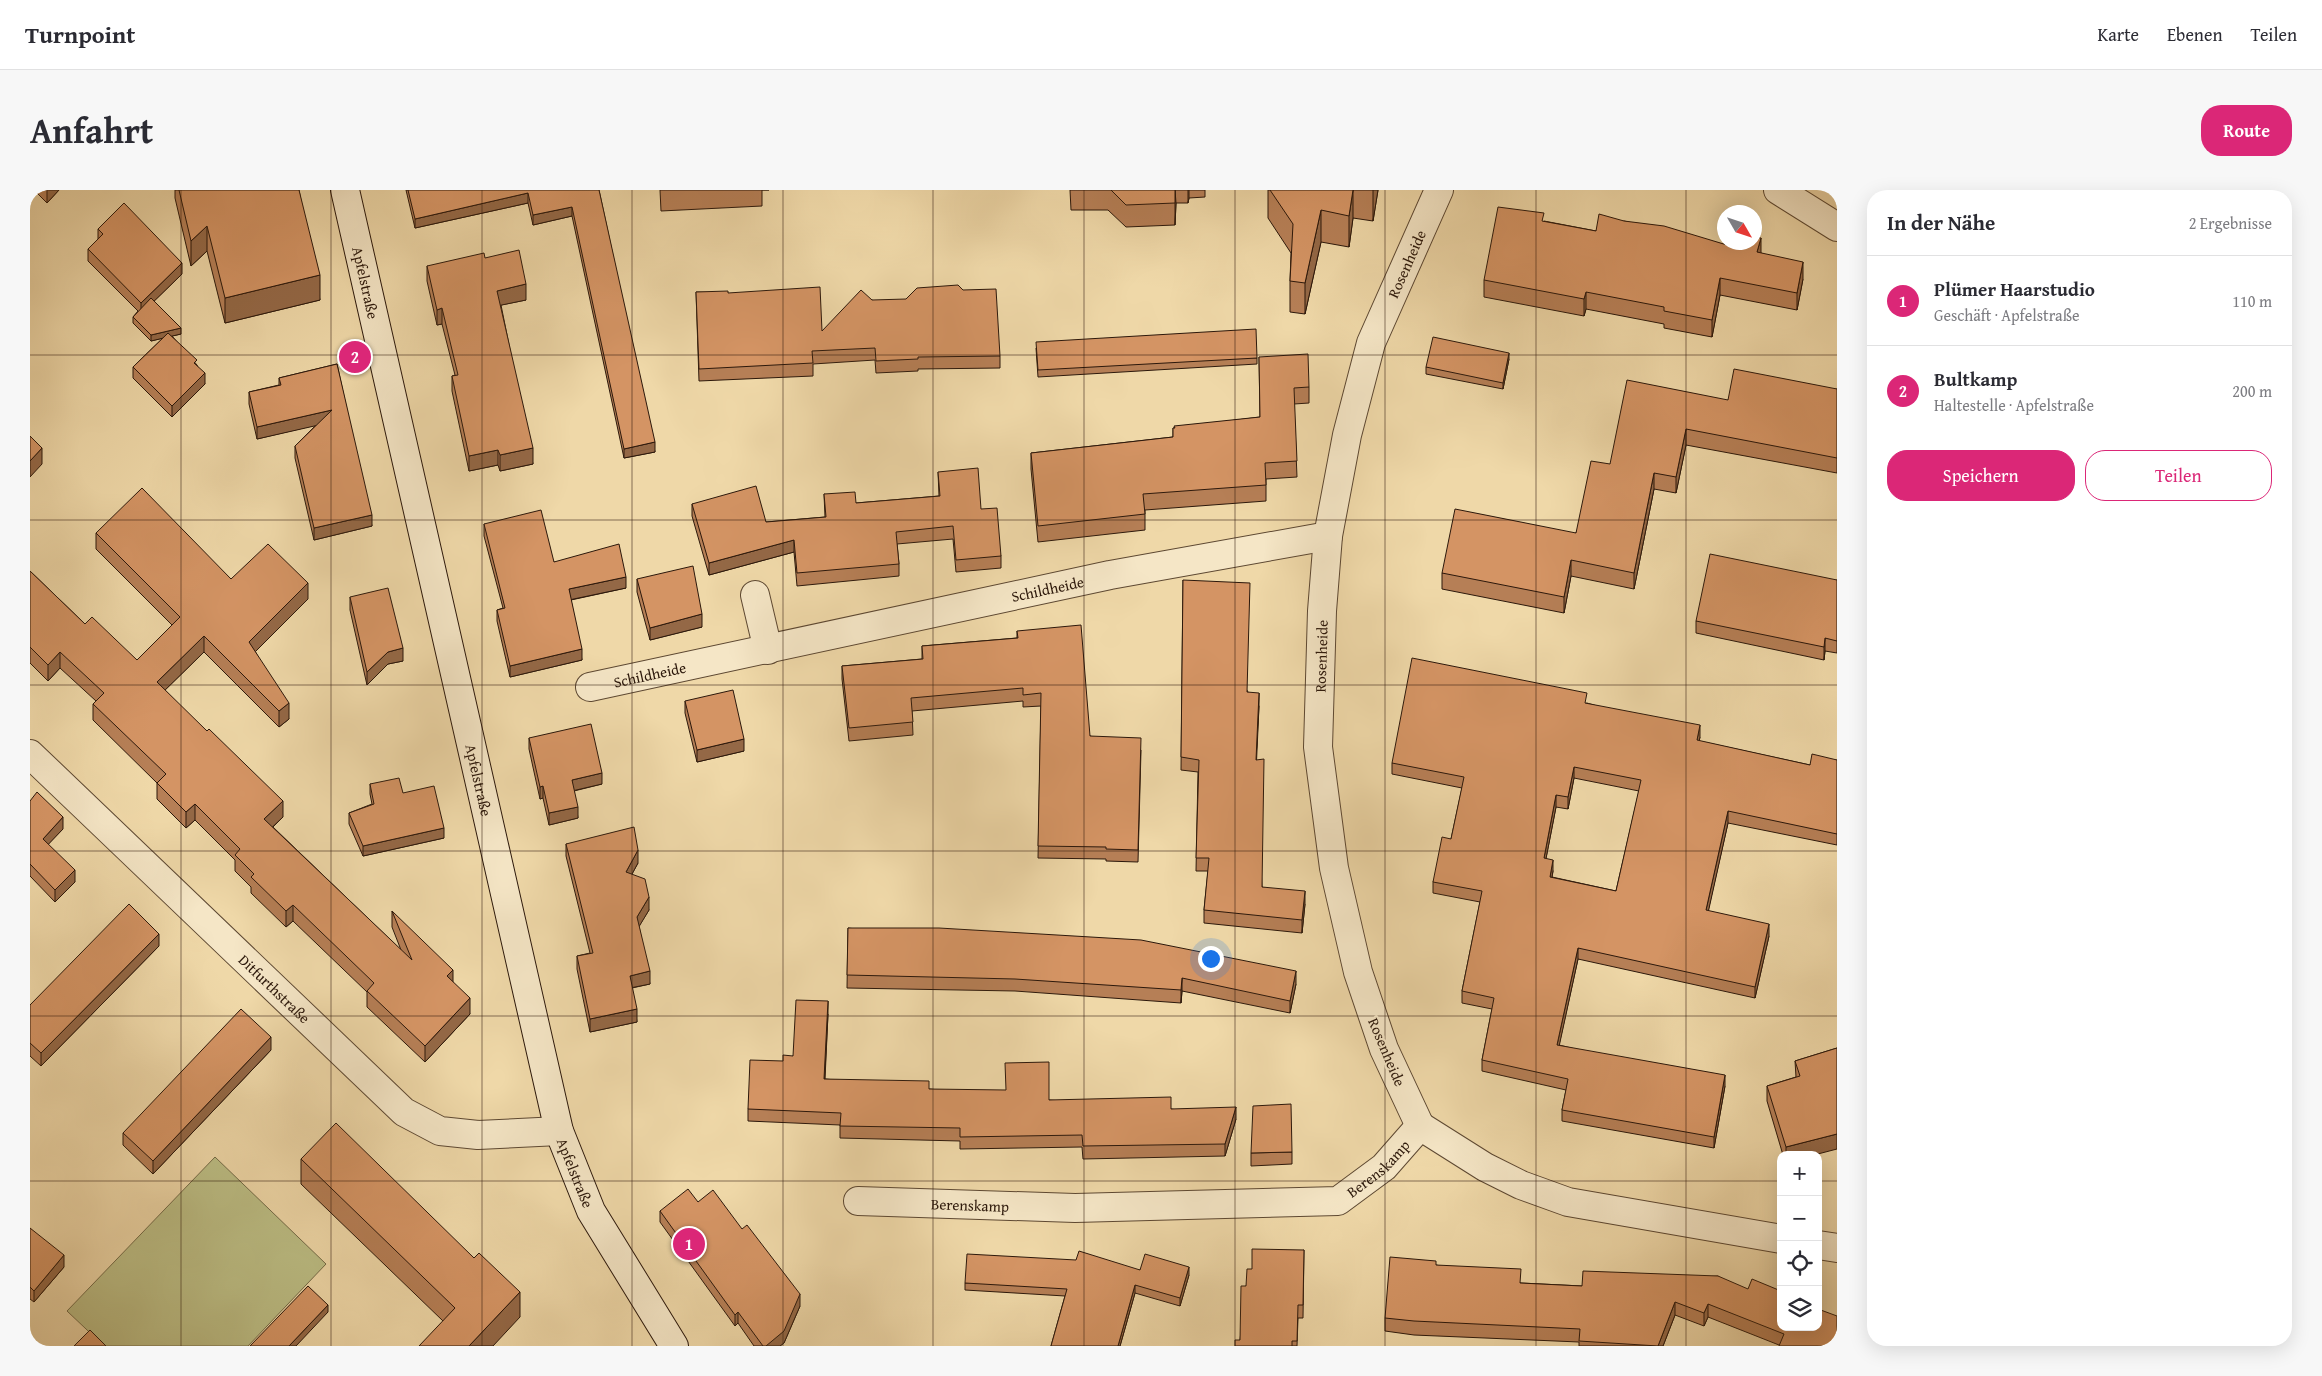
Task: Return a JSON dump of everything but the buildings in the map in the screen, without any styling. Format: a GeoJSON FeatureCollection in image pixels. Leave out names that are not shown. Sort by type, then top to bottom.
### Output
{"type":"FeatureCollection","features":[{"type":"Feature","properties":{"kind":"street","name":"Apfelstraße"},"geometry":{"type":"LineString","coordinates":[[345,190],[559,1131],[591,1211],[674,1346]]}},
{"type":"Feature","properties":{"kind":"street","name":"Rosenheide"},"geometry":{"type":"LineString","coordinates":[[1420,1126],[1384,1049],[1358,972],[1334,868],[1318,747],[1322,611],[1328,536],[1348,435],[1371,343],[1439,190]]}},
{"type":"Feature","properties":{"kind":"street"},"geometry":{"type":"LineString","coordinates":[[1778,190],[1837,226]]}},
{"type":"Feature","properties":{"kind":"street","name":"Schildheide"},"geometry":{"type":"LineString","coordinates":[[590,687],[1110,575],[1328,536]]}},
{"type":"Feature","properties":{"kind":"street"},"geometry":{"type":"LineString","coordinates":[[755,595],[768,650]]}},
{"type":"Feature","properties":{"kind":"street","name":"Ditfurthstraße"},"geometry":{"type":"LineString","coordinates":[[30,754],[404,1112],[440,1131],[478,1135],[559,1131]]}},
{"type":"Feature","properties":{"kind":"street","name":"Berenskamp"},"geometry":{"type":"LineString","coordinates":[[858,1202],[1075,1208],[1338,1201],[1384,1166],[1420,1126],[1485,1167],[1521,1185],[1568,1202],[1777,1238]]}},
{"type":"Feature","properties":{"kind":"street"},"geometry":{"type":"LineString","coordinates":[[1822,1246],[1837,1248]]}},
{"type":"Feature","properties":{"kind":"green space"},"geometry":{"type":"Polygon","coordinates":[[[215,1157],[326,1264],[248,1346],[104,1346],[67,1311],[215,1157]]]}},
{"type":"Feature","properties":{"kind":"place","name":"Bultkamp"},"geometry":{"type":"Point","coordinates":[355,357]}},
{"type":"Feature","properties":{"kind":"place","name":"Plümer Haarstudio"},"geometry":{"type":"Point","coordinates":[689,1244]}}]}
